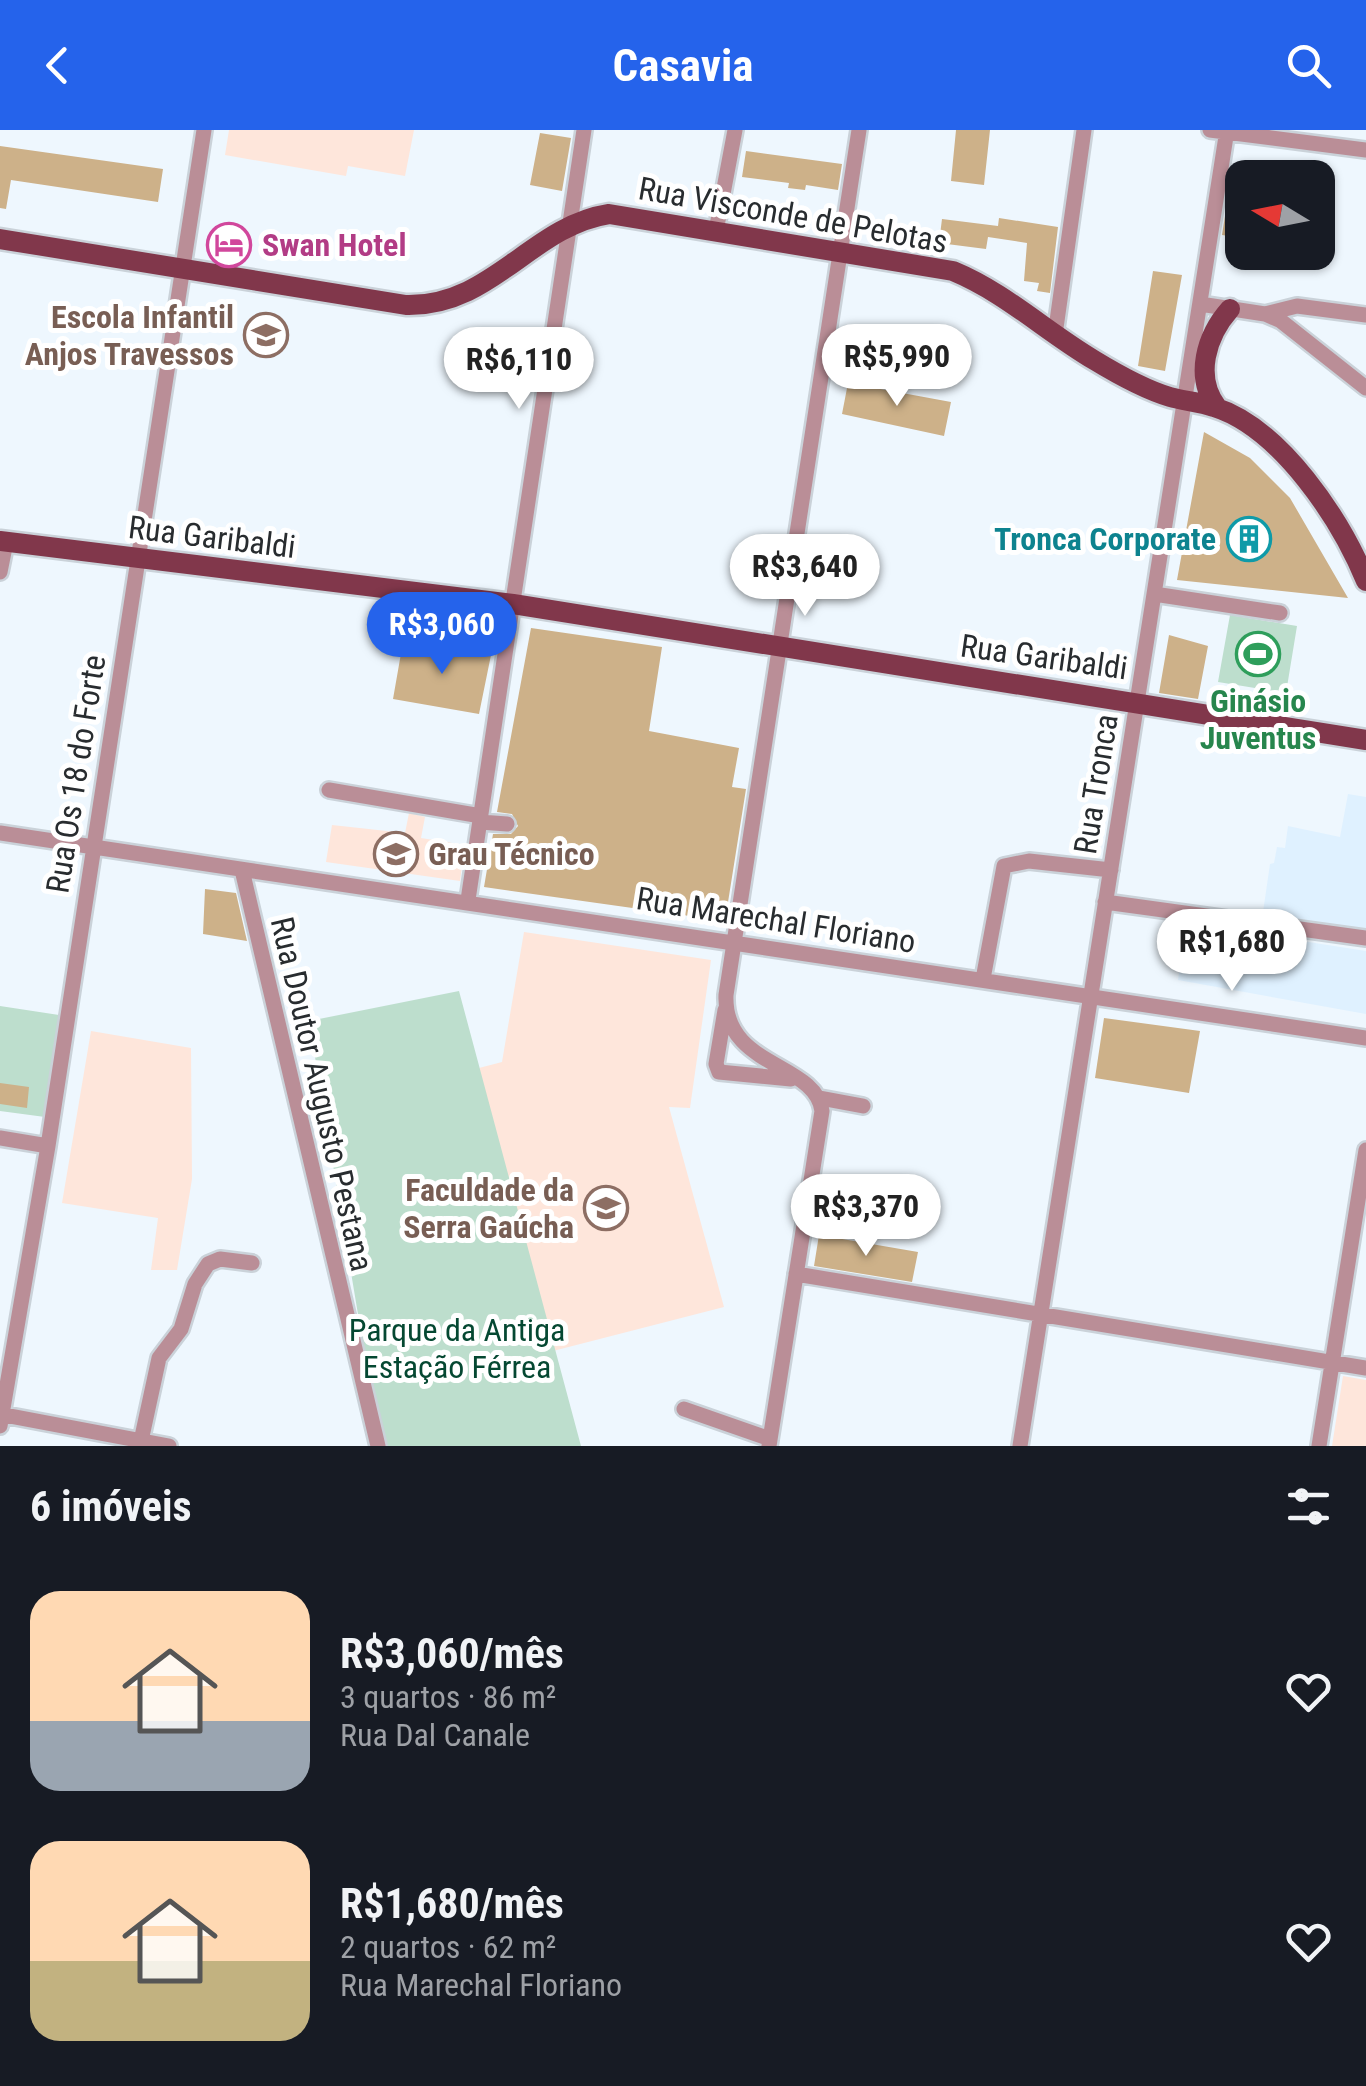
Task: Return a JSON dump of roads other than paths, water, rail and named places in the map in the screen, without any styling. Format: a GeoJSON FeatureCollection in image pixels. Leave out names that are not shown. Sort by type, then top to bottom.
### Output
{"type":"FeatureCollection","features":[{"type":"Feature","properties":{"kind":"main road","name":"Rua Visconde de Pelotas"},"geometry":{"type":"LineString","coordinates":[[0,239],[429,306],[468,294],[569,227],[608,214],[952,271],[1001,294],[1055,334],[1136,383],[1185,401],[1217,407],[1268,441],[1302,472],[1366,581]]}},
{"type":"Feature","properties":{"kind":"main road"},"geometry":{"type":"LineString","coordinates":[[1217,407],[1207,394],[1204,376],[1214,330],[1230,309]]}},
{"type":"Feature","properties":{"kind":"main road","name":"Rua Garibaldi"},"geometry":{"type":"LineString","coordinates":[[3,541],[513,604],[1366,740]]}},
{"type":"Feature","properties":{"kind":"street","name":"Rua Os 18 do Forte"},"geometry":{"type":"LineString","coordinates":[[1,1418],[48,1146],[204,130]]}},
{"type":"Feature","properties":{"kind":"street"},"geometry":{"type":"LineString","coordinates":[[468,900],[584,130]]}},
{"type":"Feature","properties":{"kind":"street"},"geometry":{"type":"LineString","coordinates":[[716,231],[734,130]]}},
{"type":"Feature","properties":{"kind":"street"},"geometry":{"type":"LineString","coordinates":[[795,1079],[719,1072],[716,1064],[859,130]]}},
{"type":"Feature","properties":{"kind":"street"},"geometry":{"type":"LineString","coordinates":[[1055,334],[1084,130]]}},
{"type":"Feature","properties":{"kind":"street"},"geometry":{"type":"LineString","coordinates":[[1210,130],[1366,150]]}},
{"type":"Feature","properties":{"kind":"street","name":"Rua Tronca"},"geometry":{"type":"LineString","coordinates":[[1020,1446],[1227,131]]}},
{"type":"Feature","properties":{"kind":"street"},"geometry":{"type":"LineString","coordinates":[[1200,304],[1265,314],[1288,326],[1366,388]]}},
{"type":"Feature","properties":{"kind":"street"},"geometry":{"type":"LineString","coordinates":[[1265,314],[1298,306],[1366,315]]}},
{"type":"Feature","properties":{"kind":"street"},"geometry":{"type":"LineString","coordinates":[[0,572],[3,541]]}},
{"type":"Feature","properties":{"kind":"street"},"geometry":{"type":"LineString","coordinates":[[1154,594],[1280,613]]}},
{"type":"Feature","properties":{"kind":"street"},"geometry":{"type":"LineString","coordinates":[[329,790],[507,824]]}},
{"type":"Feature","properties":{"kind":"street","name":"Rua Marechal Floriano"},"geometry":{"type":"LineString","coordinates":[[0,833],[468,900],[1366,1038]]}},
{"type":"Feature","properties":{"kind":"street"},"geometry":{"type":"LineString","coordinates":[[983,979],[1004,866],[1029,861],[1110,870]]}},
{"type":"Feature","properties":{"kind":"street","name":"Rua Doutor Augusto Pestana"},"geometry":{"type":"LineString","coordinates":[[242,870],[378,1446]]}},
{"type":"Feature","properties":{"kind":"street"},"geometry":{"type":"LineString","coordinates":[[1106,902],[1366,938]]}},
{"type":"Feature","properties":{"kind":"street"},"geometry":{"type":"LineString","coordinates":[[726,1010],[741,1041],[817,1093],[862,1106]]}},
{"type":"Feature","properties":{"kind":"street"},"geometry":{"type":"LineString","coordinates":[[684,1408],[769,1442],[822,1111],[817,1093]]}},
{"type":"Feature","properties":{"kind":"street"},"geometry":{"type":"LineString","coordinates":[[0,1138],[48,1146]]}},
{"type":"Feature","properties":{"kind":"street"},"geometry":{"type":"LineString","coordinates":[[1318,1446],[1362,1198],[1366,1150]]}},
{"type":"Feature","properties":{"kind":"street"},"geometry":{"type":"LineString","coordinates":[[142,1441],[159,1358],[181,1329],[195,1284],[208,1264],[220,1259],[252,1263]]}},
{"type":"Feature","properties":{"kind":"street"},"geometry":{"type":"LineString","coordinates":[[796,1274],[1366,1368]]}},
{"type":"Feature","properties":{"kind":"street"},"geometry":{"type":"LineString","coordinates":[[1,1418],[169,1446]]}},
{"type":"Feature","properties":{"kind":"place","name":"Swan Hotel"},"geometry":{"type":"Point","coordinates":[229,245]}},
{"type":"Feature","properties":{"kind":"place","name":"Escola Infantil Anjos Travessos"},"geometry":{"type":"Point","coordinates":[266,335]}},
{"type":"Feature","properties":{"kind":"place","name":"Tronca Corporate"},"geometry":{"type":"Point","coordinates":[1249,539]}},
{"type":"Feature","properties":{"kind":"place","name":"Ginásio Juventus"},"geometry":{"type":"Point","coordinates":[1258,654]}},
{"type":"Feature","properties":{"kind":"place","name":"Grau Técnico"},"geometry":{"type":"Point","coordinates":[396,854]}},
{"type":"Feature","properties":{"kind":"place","name":"Faculdade da Serra Gaúcha"},"geometry":{"type":"Point","coordinates":[606,1208]}},
{"type":"Feature","properties":{"kind":"park label","name":"Parque da Antiga Estação Férrea"},"geometry":{"type":"Point","coordinates":[457,1348]}}]}
